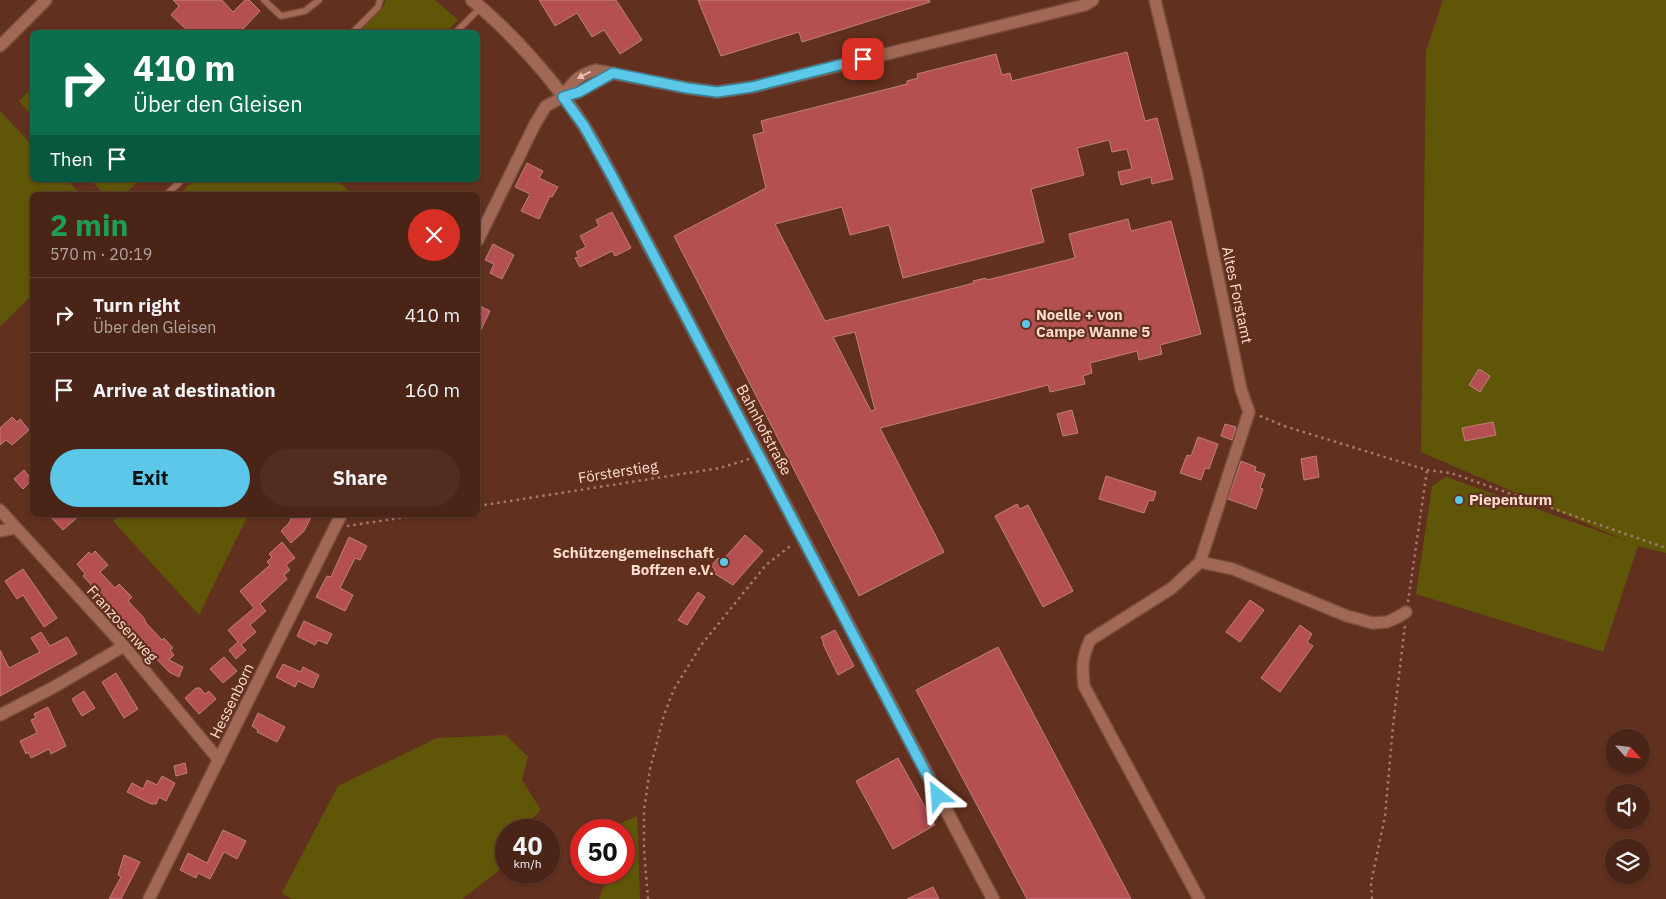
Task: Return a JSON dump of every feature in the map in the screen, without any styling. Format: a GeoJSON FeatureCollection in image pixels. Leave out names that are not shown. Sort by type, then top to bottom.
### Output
{"type":"FeatureCollection","features":[{"type":"Feature","properties":{"kind":"main road","name":"Bahnhofstraße"},"geometry":{"type":"LineString","coordinates":[[476,4],[532,59],[584,126],[993,899]]}},
{"type":"Feature","properties":{"kind":"street"},"geometry":{"type":"LineString","coordinates":[[0,46],[46,0]]}},
{"type":"Feature","properties":{"kind":"street"},"geometry":{"type":"LineString","coordinates":[[480,236],[535,124],[546,106],[563,97],[579,92],[613,73],[717,92],[762,84],[1085,5],[1093,0]]}},
{"type":"Feature","properties":{"kind":"street","name":"Altes Forstamt"},"geometry":{"type":"LineString","coordinates":[[1155,0],[1198,180],[1241,389],[1250,412]]}},
{"type":"Feature","properties":{"kind":"street"},"geometry":{"type":"LineString","coordinates":[[1199,899],[1084,686],[1082,665],[1084,652],[1090,640],[1172,588],[1200,562],[1250,412]]}},
{"type":"Feature","properties":{"kind":"street","name":"Franzosenweg"},"geometry":{"type":"LineString","coordinates":[[0,510],[124,646],[219,760]]}},
{"type":"Feature","properties":{"kind":"street","name":"Hessenborn"},"geometry":{"type":"LineString","coordinates":[[149,899],[340,517]]}},
{"type":"Feature","properties":{"kind":"street"},"geometry":{"type":"LineString","coordinates":[[0,531],[15,528]]}},
{"type":"Feature","properties":{"kind":"street"},"geometry":{"type":"LineString","coordinates":[[1200,562],[1234,568],[1348,616],[1373,623],[1387,622],[1406,612]]}},
{"type":"Feature","properties":{"kind":"street"},"geometry":{"type":"LineString","coordinates":[[0,715],[54,687],[124,646]]}},
{"type":"Feature","properties":{"kind":"lane"},"geometry":{"type":"LineString","coordinates":[[264,0],[281,16],[305,11],[319,0]]}},
{"type":"Feature","properties":{"kind":"lane"},"geometry":{"type":"LineString","coordinates":[[354,30],[378,8],[380,0]]}},
{"type":"Feature","properties":{"kind":"lane"},"geometry":{"type":"LineString","coordinates":[[457,30],[476,4]]}},
{"type":"Feature","properties":{"kind":"lane"},"geometry":{"type":"LineString","coordinates":[[169,192],[180,182]]}},
{"type":"Feature","properties":{"kind":"path"},"geometry":{"type":"LineString","coordinates":[[1250,412],[1284,426],[1427,470],[1451,473],[1666,548]]}},
{"type":"Feature","properties":{"kind":"path","name":"Försterstieg"},"geometry":{"type":"LineString","coordinates":[[480,506],[720,468],[760,456]]}},
{"type":"Feature","properties":{"kind":"path"},"geometry":{"type":"LineString","coordinates":[[1372,899],[1371,883],[1385,816],[1406,612],[1427,470]]}},
{"type":"Feature","properties":{"kind":"path"},"geometry":{"type":"LineString","coordinates":[[334,529],[408,517]]}},
{"type":"Feature","properties":{"kind":"path"},"geometry":{"type":"LineString","coordinates":[[648,899],[644,849],[644,810],[650,769],[658,735],[674,690],[702,644],[766,565],[802,537]]}},
{"type":"Feature","properties":{"kind":"shaded area"},"geometry":{"type":"Polygon","coordinates":[[[386,0],[435,0],[458,20],[448,30],[361,30],[383,7],[386,0]]]}},
{"type":"Feature","properties":{"kind":"shaded area"},"geometry":{"type":"Polygon","coordinates":[[[1443,0],[1666,0],[1666,553],[1638,546],[1603,652],[1416,594],[1432,486],[1446,477],[1627,541],[1421,452],[1426,51],[1443,0]]]}},
{"type":"Feature","properties":{"kind":"shaded area"},"geometry":{"type":"Polygon","coordinates":[[[30,90],[30,114],[19,101],[30,90]]]}},
{"type":"Feature","properties":{"kind":"shaded area"},"geometry":{"type":"Polygon","coordinates":[[[0,111],[30,143],[30,182],[69,182],[79,192],[30,192],[30,297],[0,327],[0,111]]]}},
{"type":"Feature","properties":{"kind":"shaded area"},"geometry":{"type":"Polygon","coordinates":[[[93,182],[138,182],[127,192],[102,192],[93,182]]]}},
{"type":"Feature","properties":{"kind":"shaded area"},"geometry":{"type":"Polygon","coordinates":[[[192,182],[341,182],[349,192],[182,192],[192,182]]]}},
{"type":"Feature","properties":{"kind":"shaded area"},"geometry":{"type":"Polygon","coordinates":[[[118,517],[247,517],[199,615],[113,521],[118,517]]]}},
{"type":"Feature","properties":{"kind":"shaded area"},"geometry":{"type":"Polygon","coordinates":[[[506,735],[528,757],[522,780],[541,810],[531,819],[495,819],[495,874],[462,899],[292,899],[282,893],[338,786],[437,738],[506,735]]]}},
{"type":"Feature","properties":{"kind":"shaded area"},"geometry":{"type":"Polygon","coordinates":[[[637,816],[640,899],[599,899],[605,884],[635,884],[635,819],[630,819],[637,816]]]}},
{"type":"Feature","properties":{"kind":"building"},"geometry":{"type":"Polygon","coordinates":[[[173,0],[222,0],[233,12],[245,0],[249,0],[260,11],[242,30],[187,30],[171,15],[179,6],[173,0]]]}},
{"type":"Feature","properties":{"kind":"building"},"geometry":{"type":"Polygon","coordinates":[[[539,0],[616,0],[642,40],[620,54],[604,30],[592,37],[577,13],[555,26],[539,0]]]}},
{"type":"Feature","properties":{"kind":"building"},"geometry":{"type":"Polygon","coordinates":[[[698,0],[929,0],[930,2],[802,42],[799,32],[721,56],[698,0]]]}},
{"type":"Feature","properties":{"kind":"building"},"geometry":{"type":"Polygon","coordinates":[[[1127,52],[1145,121],[1157,118],[1173,179],[1152,184],[1151,177],[1121,185],[1118,172],[1132,169],[1127,149],[1112,152],[1109,140],[1077,148],[1084,175],[1031,189],[1044,242],[903,278],[889,225],[850,235],[842,207],[775,224],[825,321],[974,283],[973,281],[986,278],[987,280],[1075,258],[1069,234],[1128,219],[1131,231],[1171,221],[1201,334],[1160,345],[1162,354],[1139,360],[1137,351],[1090,363],[1092,373],[1083,376],[1085,384],[1050,392],[1048,385],[880,428],[944,552],[859,596],[674,236],[766,188],[753,135],[764,132],[761,121],[907,84],[907,81],[918,78],[917,74],[996,54],[1002,75],[1010,73],[1012,81],[1127,52]],[[855,332],[833,337],[871,411],[875,410],[855,332]]]}},
{"type":"Feature","properties":{"kind":"building"},"geometry":{"type":"Polygon","coordinates":[[[527,163],[543,171],[539,178],[558,187],[552,197],[550,196],[539,219],[521,211],[530,194],[515,187],[527,163]]]}},
{"type":"Feature","properties":{"kind":"building"},"geometry":{"type":"Polygon","coordinates":[[[612,212],[631,248],[615,256],[612,251],[580,267],[575,258],[579,257],[576,252],[586,247],[580,236],[599,226],[596,220],[612,212]]]}},
{"type":"Feature","properties":{"kind":"building"},"geometry":{"type":"Polygon","coordinates":[[[493,244],[514,255],[502,279],[490,273],[494,264],[485,260],[493,244]]]}},
{"type":"Feature","properties":{"kind":"building"},"geometry":{"type":"Polygon","coordinates":[[[480,306],[490,311],[480,332],[480,306]]]}},
{"type":"Feature","properties":{"kind":"building"},"geometry":{"type":"Polygon","coordinates":[[[1479,369],[1490,376],[1480,392],[1469,385],[1479,369]]]}},
{"type":"Feature","properties":{"kind":"building"},"geometry":{"type":"Polygon","coordinates":[[[1072,410],[1078,433],[1063,436],[1057,414],[1072,410]]]}},
{"type":"Feature","properties":{"kind":"building"},"geometry":{"type":"Polygon","coordinates":[[[12,417],[17,422],[20,419],[29,430],[12,445],[6,440],[0,445],[0,428],[12,417]]]}},
{"type":"Feature","properties":{"kind":"building"},"geometry":{"type":"Polygon","coordinates":[[[1493,422],[1496,435],[1465,441],[1462,428],[1493,422]]]}},
{"type":"Feature","properties":{"kind":"building"},"geometry":{"type":"Polygon","coordinates":[[[1225,424],[1236,427],[1232,440],[1221,436],[1225,424]]]}},
{"type":"Feature","properties":{"kind":"building"},"geometry":{"type":"Polygon","coordinates":[[[1198,437],[1218,444],[1209,469],[1205,468],[1201,480],[1180,473],[1187,455],[1191,456],[1198,437]]]}},
{"type":"Feature","properties":{"kind":"building"},"geometry":{"type":"Polygon","coordinates":[[[1316,456],[1319,477],[1304,480],[1301,459],[1316,456]]]}},
{"type":"Feature","properties":{"kind":"building"},"geometry":{"type":"Polygon","coordinates":[[[1241,461],[1256,467],[1255,471],[1265,474],[1260,488],[1263,489],[1256,509],[1228,499],[1241,461]]]}},
{"type":"Feature","properties":{"kind":"building"},"geometry":{"type":"Polygon","coordinates":[[[24,470],[30,478],[30,482],[23,489],[14,479],[24,470]]]}},
{"type":"Feature","properties":{"kind":"building"},"geometry":{"type":"Polygon","coordinates":[[[1106,476],[1156,492],[1153,501],[1149,500],[1144,513],[1099,499],[1106,476]]]}},
{"type":"Feature","properties":{"kind":"building"},"geometry":{"type":"Polygon","coordinates":[[[1017,504],[1020,509],[1028,505],[1073,591],[1043,607],[995,516],[1017,504]]]}},
{"type":"Feature","properties":{"kind":"building"},"geometry":{"type":"Polygon","coordinates":[[[51,517],[78,517],[63,530],[51,517]]]}},
{"type":"Feature","properties":{"kind":"building"},"geometry":{"type":"Polygon","coordinates":[[[292,517],[311,517],[304,531],[291,543],[281,531],[292,517]]]}},
{"type":"Feature","properties":{"kind":"building"},"geometry":{"type":"Polygon","coordinates":[[[745,535],[763,551],[733,585],[712,572],[715,569],[711,566],[718,558],[722,561],[745,535]]]}},
{"type":"Feature","properties":{"kind":"building"},"geometry":{"type":"Polygon","coordinates":[[[349,537],[367,546],[360,560],[355,558],[340,588],[353,595],[345,611],[316,597],[327,576],[331,577],[349,537]]]}},
{"type":"Feature","properties":{"kind":"building"},"geometry":{"type":"Polygon","coordinates":[[[282,542],[295,558],[286,565],[290,570],[284,575],[287,579],[260,604],[266,611],[250,625],[256,632],[241,645],[246,650],[236,659],[229,650],[238,642],[228,630],[254,608],[240,591],[270,565],[267,562],[272,557],[269,554],[282,542]]]}},
{"type":"Feature","properties":{"kind":"building"},"geometry":{"type":"Polygon","coordinates":[[[95,551],[108,565],[100,572],[115,588],[119,584],[132,597],[128,601],[162,640],[164,638],[173,648],[170,650],[174,655],[169,660],[183,667],[179,677],[169,672],[83,576],[85,574],[77,564],[89,552],[91,555],[95,551]]]}},
{"type":"Feature","properties":{"kind":"building"},"geometry":{"type":"Polygon","coordinates":[[[23,569],[57,618],[44,627],[23,595],[17,599],[5,581],[23,569]]]}},
{"type":"Feature","properties":{"kind":"building"},"geometry":{"type":"Polygon","coordinates":[[[698,592],[705,597],[687,625],[678,620],[698,592]]]}},
{"type":"Feature","properties":{"kind":"building"},"geometry":{"type":"Polygon","coordinates":[[[1250,600],[1264,610],[1240,642],[1226,632],[1250,600]]]}},
{"type":"Feature","properties":{"kind":"building"},"geometry":{"type":"Polygon","coordinates":[[[304,621],[332,634],[327,644],[318,640],[315,645],[297,636],[304,621]]]}},
{"type":"Feature","properties":{"kind":"building"},"geometry":{"type":"Polygon","coordinates":[[[1300,625],[1312,634],[1307,642],[1313,646],[1280,692],[1261,678],[1300,625]]]}},
{"type":"Feature","properties":{"kind":"building"},"geometry":{"type":"Polygon","coordinates":[[[835,630],[854,666],[838,675],[821,637],[835,630]]]}},
{"type":"Feature","properties":{"kind":"building"},"geometry":{"type":"Polygon","coordinates":[[[41,632],[50,646],[67,637],[77,654],[0,696],[0,650],[9,668],[40,652],[31,638],[41,632]]]}},
{"type":"Feature","properties":{"kind":"building"},"geometry":{"type":"Polygon","coordinates":[[[998,647],[1131,899],[1027,899],[916,690],[998,647]]]}},
{"type":"Feature","properties":{"kind":"building"},"geometry":{"type":"Polygon","coordinates":[[[224,657],[237,671],[223,683],[210,669],[224,657]]]}},
{"type":"Feature","properties":{"kind":"building"},"geometry":{"type":"Polygon","coordinates":[[[283,664],[301,672],[303,667],[319,675],[313,688],[298,681],[295,687],[276,677],[283,664]]]}},
{"type":"Feature","properties":{"kind":"building"},"geometry":{"type":"Polygon","coordinates":[[[116,673],[138,709],[124,718],[102,682],[116,673]]]}},
{"type":"Feature","properties":{"kind":"building"},"geometry":{"type":"Polygon","coordinates":[[[196,688],[200,688],[205,694],[209,691],[216,699],[199,714],[185,698],[196,688]]]}},
{"type":"Feature","properties":{"kind":"building"},"geometry":{"type":"Polygon","coordinates":[[[84,691],[95,708],[82,716],[72,699],[84,691]]]}},
{"type":"Feature","properties":{"kind":"building"},"geometry":{"type":"Polygon","coordinates":[[[48,707],[66,746],[51,754],[49,749],[31,758],[28,752],[26,754],[20,741],[37,733],[31,720],[36,718],[34,714],[48,707]]]}},
{"type":"Feature","properties":{"kind":"building"},"geometry":{"type":"Polygon","coordinates":[[[258,713],[285,727],[277,742],[257,732],[258,730],[252,726],[258,713]]]}},
{"type":"Feature","properties":{"kind":"building"},"geometry":{"type":"Polygon","coordinates":[[[898,758],[935,825],[893,849],[856,781],[898,758]]]}},
{"type":"Feature","properties":{"kind":"building"},"geometry":{"type":"Polygon","coordinates":[[[185,763],[187,773],[176,776],[174,766],[185,763]]]}},
{"type":"Feature","properties":{"kind":"building"},"geometry":{"type":"Polygon","coordinates":[[[162,776],[175,783],[166,801],[159,797],[156,804],[151,804],[127,792],[132,783],[143,789],[147,780],[157,785],[162,776]]]}},
{"type":"Feature","properties":{"kind":"building"},"geometry":{"type":"Polygon","coordinates":[[[223,830],[246,841],[237,859],[224,852],[210,879],[198,873],[196,878],[180,870],[188,853],[207,863],[223,830]]]}},
{"type":"Feature","properties":{"kind":"building"},"geometry":{"type":"Polygon","coordinates":[[[124,855],[140,862],[121,899],[109,899],[121,877],[118,875],[124,855]]]}},
{"type":"Feature","properties":{"kind":"building"},"geometry":{"type":"Polygon","coordinates":[[[933,887],[939,899],[907,899],[933,887]]]}},
{"type":"Feature","properties":{"kind":"place","name":"Noelle + von Campe Wanne 5"},"geometry":{"type":"Point","coordinates":[1026,324]}},
{"type":"Feature","properties":{"kind":"place","name":"Piepenturm"},"geometry":{"type":"Point","coordinates":[1459,500]}},
{"type":"Feature","properties":{"kind":"place","name":"Schützengemeinschaft Boffzen e.V."},"geometry":{"type":"Point","coordinates":[724,562]}},
{"type":"Feature","properties":{"kind":"route"},"geometry":{"type":"LineString","coordinates":[[863,59],[752,87],[717,92],[613,73],[579,92],[563,97],[584,126],[612,176],[938,796]]}}]}
